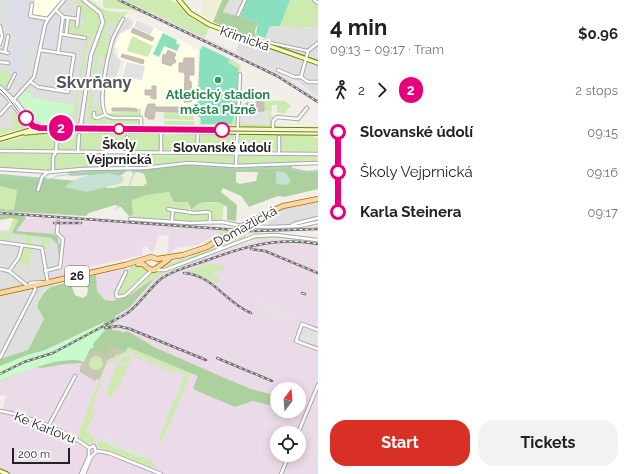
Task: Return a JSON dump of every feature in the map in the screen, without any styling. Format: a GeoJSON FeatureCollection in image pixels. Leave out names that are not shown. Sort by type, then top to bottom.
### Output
{"type":"FeatureCollection","features":[{"type":"Feature","properties":{"kind":"main road","name":"Křimická"},"geometry":{"type":"LineString","coordinates":[[179,0],[190,12],[210,25],[318,63]]}},
{"type":"Feature","properties":{"kind":"main road"},"geometry":{"type":"LineString","coordinates":[[0,139],[41,127],[84,128]]}},
{"type":"Feature","properties":{"kind":"main road"},"geometry":{"type":"LineString","coordinates":[[29,130],[38,131],[84,128],[237,133],[318,131]]}},
{"type":"Feature","properties":{"kind":"main road"},"geometry":{"type":"LineString","coordinates":[[196,132],[237,128],[273,131]]}},
{"type":"Feature","properties":{"kind":"main road","name":"Domažlická"},"geometry":{"type":"LineString","coordinates":[[1,295],[152,257],[157,259],[173,257],[199,250],[253,220],[288,204],[318,200]]}},
{"type":"Feature","properties":{"kind":"main road","name":"Domažlická"},"geometry":{"type":"LineString","coordinates":[[125,265],[141,263],[153,270],[173,257]]}},
{"type":"Feature","properties":{"kind":"main road"},"geometry":{"type":"LineString","coordinates":[[147,266],[148,259]]}},
{"type":"Feature","properties":{"kind":"main road"},"geometry":{"type":"LineString","coordinates":[[157,259],[158,266]]}},
{"type":"Feature","properties":{"kind":"main road"},"geometry":{"type":"LineString","coordinates":[[0,471],[7,474]]}},
{"type":"Feature","properties":{"kind":"street"},"geometry":{"type":"LineString","coordinates":[[0,115],[31,82],[38,66],[42,34],[48,19],[64,0]]}},
{"type":"Feature","properties":{"kind":"street"},"geometry":{"type":"LineString","coordinates":[[77,127],[80,123],[91,55],[103,22],[100,13],[84,0]]}},
{"type":"Feature","properties":{"kind":"street"},"geometry":{"type":"LineString","coordinates":[[238,15],[245,0]]}},
{"type":"Feature","properties":{"kind":"street"},"geometry":{"type":"LineString","coordinates":[[314,0],[318,3]]}},
{"type":"Feature","properties":{"kind":"street"},"geometry":{"type":"LineString","coordinates":[[32,4],[30,16],[48,19]]}},
{"type":"Feature","properties":{"kind":"street"},"geometry":{"type":"LineString","coordinates":[[77,26],[79,8]]}},
{"type":"Feature","properties":{"kind":"street"},"geometry":{"type":"LineString","coordinates":[[56,10],[63,17],[78,19]]}},
{"type":"Feature","properties":{"kind":"street"},"geometry":{"type":"LineString","coordinates":[[58,53],[63,17]]}},
{"type":"Feature","properties":{"kind":"street"},"geometry":{"type":"LineString","coordinates":[[66,35],[68,18]]}},
{"type":"Feature","properties":{"kind":"street"},"geometry":{"type":"LineString","coordinates":[[105,114],[103,101],[105,74],[112,43],[123,18]]}},
{"type":"Feature","properties":{"kind":"street"},"geometry":{"type":"LineString","coordinates":[[0,26],[0,44]]}},
{"type":"Feature","properties":{"kind":"street"},"geometry":{"type":"LineString","coordinates":[[61,34],[85,38]]}},
{"type":"Feature","properties":{"kind":"street"},"geometry":{"type":"LineString","coordinates":[[0,52],[7,52],[8,36]]}},
{"type":"Feature","properties":{"kind":"street","name":"Křimická"},"geometry":{"type":"LineString","coordinates":[[271,42],[308,51]]}},
{"type":"Feature","properties":{"kind":"street"},"geometry":{"type":"LineString","coordinates":[[301,76],[308,51],[318,42]]}},
{"type":"Feature","properties":{"kind":"street"},"geometry":{"type":"LineString","coordinates":[[31,82],[38,87],[68,92],[74,55],[40,50]]}},
{"type":"Feature","properties":{"kind":"street"},"geometry":{"type":"LineString","coordinates":[[0,62],[8,63]]}},
{"type":"Feature","properties":{"kind":"street"},"geometry":{"type":"LineString","coordinates":[[278,70],[294,77],[301,76],[308,82],[318,82]]}},
{"type":"Feature","properties":{"kind":"street"},"geometry":{"type":"LineString","coordinates":[[8,88],[15,74]]}},
{"type":"Feature","properties":{"kind":"street"},"geometry":{"type":"LineString","coordinates":[[236,166],[240,74]]}},
{"type":"Feature","properties":{"kind":"street"},"geometry":{"type":"LineString","coordinates":[[0,87],[32,123],[41,127]]}},
{"type":"Feature","properties":{"kind":"street"},"geometry":{"type":"LineString","coordinates":[[0,90],[13,101],[28,125],[29,130]]}},
{"type":"Feature","properties":{"kind":"street"},"geometry":{"type":"LineString","coordinates":[[84,95],[82,122],[84,128]]}},
{"type":"Feature","properties":{"kind":"street"},"geometry":{"type":"LineString","coordinates":[[273,131],[273,120],[277,117],[298,119],[307,108]]}},
{"type":"Feature","properties":{"kind":"street"},"geometry":{"type":"LineString","coordinates":[[94,114],[97,118],[105,114]]}},
{"type":"Feature","properties":{"kind":"street"},"geometry":{"type":"LineString","coordinates":[[105,114],[113,118],[141,118],[142,130]]}},
{"type":"Feature","properties":{"kind":"street"},"geometry":{"type":"LineString","coordinates":[[29,130],[32,123]]}},
{"type":"Feature","properties":{"kind":"street"},"geometry":{"type":"LineString","coordinates":[[161,130],[161,153]]}},
{"type":"Feature","properties":{"kind":"street"},"geometry":{"type":"LineString","coordinates":[[196,132],[197,153]]}},
{"type":"Feature","properties":{"kind":"street"},"geometry":{"type":"LineString","coordinates":[[53,171],[53,157],[56,152],[57,134]]}},
{"type":"Feature","properties":{"kind":"street"},"geometry":{"type":"LineString","coordinates":[[78,152],[79,135]]}},
{"type":"Feature","properties":{"kind":"street"},"geometry":{"type":"LineString","coordinates":[[127,137],[127,168]]}},
{"type":"Feature","properties":{"kind":"street"},"geometry":{"type":"LineString","coordinates":[[279,137],[279,154]]}},
{"type":"Feature","properties":{"kind":"street"},"geometry":{"type":"LineString","coordinates":[[0,151],[318,154]]}},
{"type":"Feature","properties":{"kind":"street"},"geometry":{"type":"LineString","coordinates":[[0,169],[49,172],[188,163],[236,166],[318,163]]}},
{"type":"Feature","properties":{"kind":"street"},"geometry":{"type":"LineString","coordinates":[[38,190],[41,180],[49,172]]}},
{"type":"Feature","properties":{"kind":"street"},"geometry":{"type":"LineString","coordinates":[[168,209],[194,213],[208,212],[210,213],[210,222]]}},
{"type":"Feature","properties":{"kind":"street"},"geometry":{"type":"LineString","coordinates":[[172,220],[173,210]]}},
{"type":"Feature","properties":{"kind":"street"},"geometry":{"type":"LineString","coordinates":[[290,226],[318,218]]}},
{"type":"Feature","properties":{"kind":"street"},"geometry":{"type":"LineString","coordinates":[[130,219],[210,222],[252,226],[300,226],[318,222]]}},
{"type":"Feature","properties":{"kind":"street"},"geometry":{"type":"LineString","coordinates":[[45,271],[60,267],[64,239],[56,232],[58,222]]}},
{"type":"Feature","properties":{"kind":"street"},"geometry":{"type":"LineString","coordinates":[[126,272],[116,293],[117,297],[124,296],[128,293],[153,270],[165,270],[244,239],[263,235],[318,240]]}},
{"type":"Feature","properties":{"kind":"street"},"geometry":{"type":"LineString","coordinates":[[0,242],[19,243],[22,246],[43,249],[45,271],[48,283]]}},
{"type":"Feature","properties":{"kind":"street"},"geometry":{"type":"LineString","coordinates":[[9,271],[19,257],[22,246]]}},
{"type":"Feature","properties":{"kind":"street"},"geometry":{"type":"LineString","coordinates":[[147,266],[147,276]]}},
{"type":"Feature","properties":{"kind":"street"},"geometry":{"type":"LineString","coordinates":[[158,266],[165,270]]}},
{"type":"Feature","properties":{"kind":"street"},"geometry":{"type":"LineString","coordinates":[[0,269],[9,271],[29,287]]}},
{"type":"Feature","properties":{"kind":"street","name":"Domažlická"},"geometry":{"type":"LineString","coordinates":[[29,287],[30,283],[34,282],[43,281],[48,283]]}},
{"type":"Feature","properties":{"kind":"street"},"geometry":{"type":"LineString","coordinates":[[0,358],[35,290],[35,286]]}},
{"type":"Feature","properties":{"kind":"street"},"geometry":{"type":"LineString","coordinates":[[318,330],[302,324],[296,341],[318,349]]}},
{"type":"Feature","properties":{"kind":"street"},"geometry":{"type":"LineString","coordinates":[[48,428],[75,376]]}},
{"type":"Feature","properties":{"kind":"street"},"geometry":{"type":"LineString","coordinates":[[301,426],[318,385]]}},
{"type":"Feature","properties":{"kind":"street","name":"Ke Karlovu"},"geometry":{"type":"LineString","coordinates":[[0,411],[12,413],[80,440],[89,448],[89,453],[93,455]]}},
{"type":"Feature","properties":{"kind":"street","name":"Ke Karlovu"},"geometry":{"type":"LineString","coordinates":[[89,448],[94,446],[97,451],[109,453],[161,474]]}},
{"type":"Feature","properties":{"kind":"street"},"geometry":{"type":"LineString","coordinates":[[83,474],[93,455],[97,451]]}},
{"type":"Feature","properties":{"kind":"street"},"geometry":{"type":"LineString","coordinates":[[83,474],[89,453]]}},
{"type":"Feature","properties":{"kind":"street"},"geometry":{"type":"LineString","coordinates":[[280,474],[285,462]]}},
{"type":"Feature","properties":{"kind":"shaded area"},"geometry":{"type":"Polygon","coordinates":[[[0,0],[88,0],[106,18],[128,18],[133,22],[131,27],[119,34],[114,46],[115,55],[121,61],[116,78],[106,79],[106,125],[39,125],[0,134],[0,0]]]}},
{"type":"Feature","properties":{"kind":"shaded area"},"geometry":{"type":"Polygon","coordinates":[[[0,0],[27,0],[25,9],[33,9],[33,15],[46,17],[52,11],[59,15],[56,20],[52,46],[54,48],[32,44],[32,40],[25,39],[21,75],[12,74],[6,70],[8,61],[11,61],[12,59],[13,45],[16,44],[18,38],[12,36],[13,18],[6,17],[8,5],[0,0]]]}},
{"type":"Feature","properties":{"kind":"shaded area"},"geometry":{"type":"Polygon","coordinates":[[[35,0],[61,0],[46,17],[33,15],[35,0]]]}},
{"type":"Feature","properties":{"kind":"shaded area"},"geometry":{"type":"Polygon","coordinates":[[[117,0],[124,0],[273,70],[276,63],[284,66],[286,70],[283,75],[318,98],[318,105],[298,89],[277,77],[117,0]]]}},
{"type":"Feature","properties":{"kind":"shaded area"},"geometry":{"type":"Polygon","coordinates":[[[203,0],[221,0],[212,20],[200,14],[203,0]]]}},
{"type":"Feature","properties":{"kind":"shaded area"},"geometry":{"type":"Polygon","coordinates":[[[229,0],[247,0],[239,18],[223,12],[229,0]]]}},
{"type":"Feature","properties":{"kind":"shaded area"},"geometry":{"type":"Polygon","coordinates":[[[136,19],[192,46],[192,49],[198,49],[197,103],[193,103],[192,117],[178,112],[155,111],[154,119],[143,119],[142,116],[107,115],[105,109],[106,78],[117,80],[117,77],[121,78],[125,61],[118,58],[118,50],[115,46],[120,34],[131,29],[136,19]]]}},
{"type":"Feature","properties":{"kind":"shaded area"},"geometry":{"type":"Polygon","coordinates":[[[137,20],[154,28],[150,35],[134,27],[137,20]]]}},
{"type":"Feature","properties":{"kind":"shaded area"},"geometry":{"type":"Polygon","coordinates":[[[270,25],[299,28],[318,27],[318,97],[298,82],[236,52],[242,33],[256,39],[264,39],[270,25]]]}},
{"type":"Feature","properties":{"kind":"shaded area"},"geometry":{"type":"Polygon","coordinates":[[[127,62],[145,66],[142,80],[122,77],[127,62]]]}},
{"type":"Feature","properties":{"kind":"shaded area"},"geometry":{"type":"Polygon","coordinates":[[[241,105],[246,106],[245,112],[269,111],[269,124],[245,124],[241,122],[241,105]]]}},
{"type":"Feature","properties":{"kind":"shaded area"},"geometry":{"type":"Polygon","coordinates":[[[276,171],[286,173],[291,181],[286,185],[276,183],[276,171]]]}},
{"type":"Feature","properties":{"kind":"shaded area"},"geometry":{"type":"Polygon","coordinates":[[[138,172],[144,174],[147,183],[143,186],[107,188],[96,181],[119,179],[127,173],[138,172]]]}},
{"type":"Feature","properties":{"kind":"shaded area"},"geometry":{"type":"Polygon","coordinates":[[[109,173],[124,177],[122,183],[86,192],[65,187],[80,178],[109,173]]]}},
{"type":"Feature","properties":{"kind":"shaded area"},"geometry":{"type":"Polygon","coordinates":[[[318,200],[318,225],[269,228],[267,214],[276,210],[318,200]]]}},
{"type":"Feature","properties":{"kind":"shaded area"},"geometry":{"type":"Polygon","coordinates":[[[0,211],[253,229],[318,226],[318,231],[220,233],[198,245],[176,248],[171,253],[167,254],[169,236],[159,235],[153,252],[149,251],[148,246],[142,248],[143,255],[80,269],[79,273],[53,280],[49,279],[48,272],[61,268],[62,260],[59,259],[61,238],[54,233],[16,231],[24,219],[38,218],[0,214],[0,211]]]}},
{"type":"Feature","properties":{"kind":"shaded area"},"geometry":{"type":"Polygon","coordinates":[[[0,230],[54,233],[61,238],[59,259],[62,260],[61,269],[53,280],[54,286],[43,291],[44,319],[28,350],[0,359],[0,230]]]}},
{"type":"Feature","properties":{"kind":"shaded area"},"geometry":{"type":"Polygon","coordinates":[[[260,239],[301,240],[318,243],[318,474],[0,474],[0,409],[3,410],[6,396],[0,395],[0,381],[35,367],[42,368],[113,301],[105,300],[97,291],[96,275],[131,268],[115,299],[122,299],[145,283],[204,257],[260,239]]]}},
{"type":"Feature","properties":{"kind":"shaded area"},"geometry":{"type":"Polygon","coordinates":[[[258,302],[296,319],[295,321],[256,305],[258,302]]]}},
{"type":"Feature","properties":{"kind":"shaded area"},"geometry":{"type":"Polygon","coordinates":[[[135,309],[138,309],[133,318],[130,331],[126,330],[124,333],[118,330],[120,321],[130,316],[135,309]]]}},
{"type":"Feature","properties":{"kind":"shaded area"},"geometry":{"type":"Polygon","coordinates":[[[304,327],[318,332],[318,348],[299,339],[304,327]]]}},
{"type":"Feature","properties":{"kind":"shaded area"},"geometry":{"type":"Polygon","coordinates":[[[110,346],[125,352],[108,360],[99,380],[96,379],[95,381],[80,372],[80,367],[88,355],[110,346]]]}},
{"type":"Feature","properties":{"kind":"shaded area"},"geometry":{"type":"Polygon","coordinates":[[[105,437],[143,453],[141,458],[103,442],[105,437]]]}},
{"type":"Feature","properties":{"kind":"green space"},"geometry":{"type":"Polygon","coordinates":[[[74,0],[81,0],[98,15],[100,19],[97,32],[89,42],[85,57],[82,56],[87,35],[90,35],[86,32],[85,39],[84,36],[68,34],[70,20],[76,21],[81,28],[83,26],[84,18],[81,17],[79,20],[82,10],[79,6],[81,7],[74,0]]]}},
{"type":"Feature","properties":{"kind":"green space"},"geometry":{"type":"Polygon","coordinates":[[[87,0],[94,2],[106,10],[119,12],[128,11],[124,17],[120,18],[115,28],[112,27],[114,24],[110,23],[108,27],[114,29],[113,30],[106,27],[104,31],[111,35],[110,36],[106,33],[104,38],[107,39],[109,36],[111,37],[109,41],[102,40],[110,43],[107,43],[105,46],[109,48],[105,59],[102,58],[102,55],[99,56],[98,59],[95,59],[99,42],[94,59],[91,58],[93,57],[96,42],[103,29],[104,23],[101,14],[87,0]]]}},
{"type":"Feature","properties":{"kind":"green space"},"geometry":{"type":"Polygon","coordinates":[[[103,0],[117,0],[151,17],[132,10],[106,8],[103,6],[103,0]]]}},
{"type":"Feature","properties":{"kind":"green space"},"geometry":{"type":"Polygon","coordinates":[[[124,0],[170,0],[180,5],[192,18],[209,27],[205,38],[124,0]]]}},
{"type":"Feature","properties":{"kind":"green space"},"geometry":{"type":"Polygon","coordinates":[[[222,0],[229,0],[223,12],[258,22],[255,31],[256,39],[213,22],[222,0]]]}},
{"type":"Feature","properties":{"kind":"green space"},"geometry":{"type":"Polygon","coordinates":[[[247,0],[290,0],[280,26],[270,26],[265,38],[256,35],[258,22],[240,17],[247,0]]]}},
{"type":"Feature","properties":{"kind":"green space"},"geometry":{"type":"Polygon","coordinates":[[[290,0],[311,0],[318,5],[318,27],[299,28],[280,26],[290,0]]]}},
{"type":"Feature","properties":{"kind":"green space"},"geometry":{"type":"Polygon","coordinates":[[[163,33],[177,40],[176,43],[180,45],[177,51],[164,46],[159,57],[153,54],[163,33]]]}},
{"type":"Feature","properties":{"kind":"green space"},"geometry":{"type":"Polygon","coordinates":[[[132,36],[153,46],[148,57],[127,51],[132,36]]]}},
{"type":"Feature","properties":{"kind":"green space","name":"Atletický stadion města Plzně"},"geometry":{"type":"Polygon","coordinates":[[[203,46],[230,59],[228,63],[238,68],[236,110],[232,124],[201,124],[200,117],[197,116],[200,50],[203,46]]]}},
{"type":"Feature","properties":{"kind":"green space"},"geometry":{"type":"Polygon","coordinates":[[[82,57],[85,57],[78,92],[76,119],[72,123],[67,118],[70,115],[73,117],[82,57]]]}},
{"type":"Feature","properties":{"kind":"green space"},"geometry":{"type":"Polygon","coordinates":[[[230,59],[241,65],[240,73],[238,73],[236,124],[232,126],[200,126],[199,117],[201,124],[232,124],[234,119],[235,104],[228,63],[230,59]]]}},
{"type":"Feature","properties":{"kind":"green space"},"geometry":{"type":"Polygon","coordinates":[[[95,60],[99,60],[99,65],[105,66],[102,78],[99,77],[102,66],[97,65],[95,86],[93,85],[91,93],[89,93],[95,60]]]}},
{"type":"Feature","properties":{"kind":"green space"},"geometry":{"type":"Polygon","coordinates":[[[0,69],[13,71],[14,76],[12,79],[8,78],[11,80],[7,88],[0,83],[0,69]]]}},
{"type":"Feature","properties":{"kind":"green space"},"geometry":{"type":"Polygon","coordinates":[[[25,91],[32,95],[31,98],[74,105],[72,114],[62,113],[70,123],[43,123],[32,118],[18,98],[25,91]]]}},
{"type":"Feature","properties":{"kind":"green space"},"geometry":{"type":"Polygon","coordinates":[[[89,94],[94,94],[92,105],[93,107],[101,108],[102,115],[95,117],[97,111],[96,108],[92,108],[91,113],[96,119],[104,117],[109,125],[92,125],[87,121],[89,94]]]}},
{"type":"Feature","properties":{"kind":"green space"},"geometry":{"type":"Polygon","coordinates":[[[240,99],[285,101],[291,106],[285,113],[281,114],[279,112],[277,113],[277,105],[272,105],[271,115],[275,117],[273,119],[271,118],[272,126],[242,126],[240,125],[241,117],[241,122],[245,124],[269,124],[269,111],[264,111],[259,101],[241,101],[240,99]]]}},
{"type":"Feature","properties":{"kind":"green space"},"geometry":{"type":"Polygon","coordinates":[[[137,109],[141,109],[141,117],[111,117],[108,116],[107,113],[137,111],[137,109]]]}},
{"type":"Feature","properties":{"kind":"green space"},"geometry":{"type":"Polygon","coordinates":[[[9,111],[17,113],[24,126],[0,135],[0,128],[10,128],[13,125],[15,114],[10,113],[9,115],[9,111]]]}},
{"type":"Feature","properties":{"kind":"green space"},"geometry":{"type":"Polygon","coordinates":[[[192,111],[194,120],[164,119],[164,112],[181,112],[181,116],[191,116],[192,111]]]}},
{"type":"Feature","properties":{"kind":"green space"},"geometry":{"type":"Polygon","coordinates":[[[105,117],[115,120],[138,120],[140,125],[110,125],[105,117]]]}},
{"type":"Feature","properties":{"kind":"green space"},"geometry":{"type":"Polygon","coordinates":[[[164,121],[194,121],[194,125],[164,126],[164,121]]]}},
{"type":"Feature","properties":{"kind":"green space"},"geometry":{"type":"Polygon","coordinates":[[[55,133],[55,150],[0,150],[0,143],[26,136],[55,133]]]}},
{"type":"Feature","properties":{"kind":"green space"},"geometry":{"type":"Polygon","coordinates":[[[58,133],[77,133],[77,151],[58,150],[58,133]]]}},
{"type":"Feature","properties":{"kind":"green space"},"geometry":{"type":"Polygon","coordinates":[[[80,133],[126,134],[126,151],[80,151],[80,133]]]}},
{"type":"Feature","properties":{"kind":"green space"},"geometry":{"type":"Polygon","coordinates":[[[129,134],[159,134],[159,152],[129,151],[129,134]]]}},
{"type":"Feature","properties":{"kind":"green space"},"geometry":{"type":"Polygon","coordinates":[[[162,134],[196,135],[196,152],[162,152],[162,134]]]}},
{"type":"Feature","properties":{"kind":"green space"},"geometry":{"type":"Polygon","coordinates":[[[199,135],[234,135],[235,152],[199,152],[199,135]]]}},
{"type":"Feature","properties":{"kind":"green space"},"geometry":{"type":"Polygon","coordinates":[[[240,135],[277,135],[277,151],[240,153],[240,135]]]}},
{"type":"Feature","properties":{"kind":"green space"},"geometry":{"type":"Polygon","coordinates":[[[280,135],[306,135],[318,138],[318,152],[280,152],[280,135]]]}},
{"type":"Feature","properties":{"kind":"green space"},"geometry":{"type":"Polygon","coordinates":[[[0,153],[53,154],[52,171],[0,168],[0,153]]]}},
{"type":"Feature","properties":{"kind":"green space"},"geometry":{"type":"Polygon","coordinates":[[[57,154],[126,155],[126,167],[53,171],[54,158],[57,154]]]}},
{"type":"Feature","properties":{"kind":"green space"},"geometry":{"type":"Polygon","coordinates":[[[129,155],[234,156],[235,166],[185,162],[152,167],[128,168],[129,155]]]}},
{"type":"Feature","properties":{"kind":"green space"},"geometry":{"type":"Polygon","coordinates":[[[239,156],[318,156],[318,162],[238,166],[239,156]]]}},
{"type":"Feature","properties":{"kind":"green space"},"geometry":{"type":"Polygon","coordinates":[[[187,164],[238,168],[292,166],[292,168],[307,171],[318,170],[318,189],[284,197],[278,196],[249,207],[241,196],[223,188],[221,192],[237,205],[236,221],[227,220],[227,207],[221,203],[199,203],[191,210],[188,202],[174,202],[169,192],[146,195],[132,200],[133,214],[130,217],[121,207],[115,205],[89,213],[86,216],[0,211],[0,209],[14,210],[17,190],[0,186],[0,174],[100,183],[107,188],[121,186],[143,186],[147,183],[144,174],[138,172],[132,173],[132,170],[187,164]],[[236,172],[236,182],[240,184],[256,181],[258,172],[236,172]]]}},
{"type":"Feature","properties":{"kind":"green space"},"geometry":{"type":"Polygon","coordinates":[[[126,169],[126,172],[118,177],[90,175],[70,176],[68,172],[126,169]]]}},
{"type":"Feature","properties":{"kind":"green space"},"geometry":{"type":"Polygon","coordinates":[[[0,186],[17,190],[14,210],[0,209],[0,186]]]}},
{"type":"Feature","properties":{"kind":"green space"},"geometry":{"type":"Polygon","coordinates":[[[169,192],[174,199],[189,203],[189,211],[168,208],[168,210],[171,211],[171,219],[130,217],[133,214],[132,200],[146,195],[169,192]]]}},
{"type":"Feature","properties":{"kind":"green space"},"geometry":{"type":"Polygon","coordinates":[[[209,202],[224,204],[222,220],[210,221],[211,212],[193,212],[191,210],[197,203],[209,202]]]}},
{"type":"Feature","properties":{"kind":"green space"},"geometry":{"type":"Polygon","coordinates":[[[174,211],[208,213],[209,220],[190,222],[173,220],[174,211]]]}},
{"type":"Feature","properties":{"kind":"green space"},"geometry":{"type":"Polygon","coordinates":[[[0,214],[25,216],[26,218],[16,231],[54,234],[58,238],[58,243],[60,244],[59,256],[57,244],[51,238],[12,233],[18,220],[11,218],[0,220],[0,214]]]}},
{"type":"Feature","properties":{"kind":"green space"},"geometry":{"type":"Polygon","coordinates":[[[14,218],[18,220],[12,233],[51,238],[51,244],[44,248],[40,246],[42,238],[38,237],[37,241],[35,241],[35,237],[32,237],[31,243],[35,244],[34,246],[32,244],[25,245],[20,243],[26,243],[26,236],[23,236],[21,239],[21,235],[16,235],[16,238],[14,235],[11,235],[11,241],[7,240],[9,236],[5,240],[4,234],[4,240],[0,240],[0,233],[7,234],[14,218]]]}},
{"type":"Feature","properties":{"kind":"green space"},"geometry":{"type":"Polygon","coordinates":[[[220,230],[263,233],[246,234],[246,237],[166,269],[161,268],[164,264],[191,256],[223,240],[222,237],[200,247],[219,233],[220,230]]]}},
{"type":"Feature","properties":{"kind":"green space"},"geometry":{"type":"Polygon","coordinates":[[[264,236],[318,241],[318,243],[283,239],[249,241],[171,271],[146,283],[127,296],[119,300],[114,300],[128,295],[151,273],[165,272],[243,241],[264,236]]]}},
{"type":"Feature","properties":{"kind":"green space"},"geometry":{"type":"Polygon","coordinates":[[[23,247],[32,247],[29,267],[17,262],[23,247]]]}},
{"type":"Feature","properties":{"kind":"green space"},"geometry":{"type":"Polygon","coordinates":[[[207,264],[225,266],[223,271],[215,271],[214,274],[219,277],[218,283],[202,276],[184,272],[207,264]]]}},
{"type":"Feature","properties":{"kind":"green space"},"geometry":{"type":"Polygon","coordinates":[[[143,265],[147,271],[142,279],[130,291],[122,295],[118,295],[131,266],[143,265]]]}},
{"type":"Feature","properties":{"kind":"green space"},"geometry":{"type":"Polygon","coordinates":[[[96,275],[97,291],[105,300],[113,301],[125,298],[154,279],[130,307],[115,316],[112,330],[129,332],[154,347],[251,389],[270,394],[270,405],[253,401],[235,407],[195,390],[193,388],[198,376],[128,347],[125,352],[110,346],[107,355],[97,351],[88,355],[84,363],[65,364],[42,368],[35,367],[0,381],[0,359],[28,350],[44,319],[37,306],[49,288],[70,282],[75,295],[83,298],[87,295],[88,289],[85,285],[76,284],[75,280],[96,275]]]}},
{"type":"Feature","properties":{"kind":"green space"},"geometry":{"type":"Polygon","coordinates":[[[104,322],[105,330],[93,344],[94,347],[90,349],[84,362],[66,360],[54,362],[30,369],[0,381],[0,366],[27,355],[45,350],[104,322]]]}},
{"type":"Feature","properties":{"kind":"green space"},"geometry":{"type":"Polygon","coordinates":[[[128,347],[191,373],[162,442],[158,440],[183,379],[187,375],[130,352],[107,364],[95,400],[92,397],[108,360],[113,359],[116,354],[118,355],[125,352],[128,347]]]}},
{"type":"Feature","properties":{"kind":"green space"},"geometry":{"type":"Polygon","coordinates":[[[129,355],[135,355],[174,372],[175,374],[132,356],[129,364],[120,361],[121,358],[129,355]]]}},
{"type":"Feature","properties":{"kind":"green space"},"geometry":{"type":"Polygon","coordinates":[[[96,356],[101,358],[103,363],[101,368],[96,370],[91,368],[89,363],[91,358],[96,356]]]}},
{"type":"Feature","properties":{"kind":"green space"},"geometry":{"type":"Polygon","coordinates":[[[121,363],[128,366],[118,388],[116,388],[112,397],[107,395],[106,392],[117,365],[121,363]]]}},
{"type":"Feature","properties":{"kind":"green space"},"geometry":{"type":"Polygon","coordinates":[[[92,397],[95,401],[91,411],[95,412],[87,431],[95,438],[92,445],[77,438],[92,397]]]}},
{"type":"Feature","properties":{"kind":"green space"},"geometry":{"type":"Polygon","coordinates":[[[102,440],[153,461],[154,466],[148,468],[98,447],[98,442],[102,440]]]}},
{"type":"Feature","properties":{"kind":"building"},"geometry":{"type":"Polygon","coordinates":[[[133,28],[154,38],[152,41],[131,32],[133,28]]]}},
{"type":"Feature","properties":{"kind":"building"},"geometry":{"type":"Polygon","coordinates":[[[168,50],[176,54],[174,58],[176,61],[171,66],[162,63],[163,54],[166,55],[168,50]]]}},
{"type":"Feature","properties":{"kind":"building"},"geometry":{"type":"Polygon","coordinates":[[[122,54],[144,60],[143,64],[121,57],[122,54]]]}},
{"type":"Feature","properties":{"kind":"building"},"geometry":{"type":"Polygon","coordinates":[[[184,58],[194,58],[194,75],[189,75],[189,81],[191,81],[192,101],[188,102],[184,102],[185,75],[183,72],[179,72],[179,63],[183,63],[184,58]]]}},
{"type":"Feature","properties":{"kind":"building"},"geometry":{"type":"Polygon","coordinates":[[[152,86],[156,86],[156,99],[151,98],[151,95],[145,95],[145,90],[152,90],[152,86]]]}},
{"type":"Feature","properties":{"kind":"building"},"geometry":{"type":"Polygon","coordinates":[[[257,101],[264,103],[264,111],[246,112],[246,103],[257,103],[257,101]]]}},
{"type":"Feature","properties":{"kind":"building"},"geometry":{"type":"Polygon","coordinates":[[[148,104],[155,104],[155,107],[178,107],[178,112],[155,111],[154,119],[148,119],[148,117],[145,117],[145,112],[148,104]]]}},
{"type":"Feature","properties":{"kind":"building"},"geometry":{"type":"Polygon","coordinates":[[[112,108],[132,108],[137,109],[137,111],[112,111],[112,108]]]}},
{"type":"Feature","properties":{"kind":"waterway"},"geometry":{"type":"LineString","coordinates":[[0,176],[49,180],[57,176],[94,171],[135,171],[182,165],[242,169],[286,168],[305,172],[318,171]]}},
{"type":"Feature","properties":{"kind":"waterway"},"geometry":{"type":"LineString","coordinates":[[116,210],[124,199],[135,171]]}},
{"type":"Feature","properties":{"kind":"tram line"},"geometry":{"type":"LineString","coordinates":[[0,89],[5,93],[27,122],[32,127],[37,129],[318,132]]}},
{"type":"Feature","properties":{"kind":"tram line","name":"2"},"geometry":{"type":"LineString","coordinates":[[26,118],[30,124],[36,128],[222,130]]}},
{"type":"Feature","properties":{"kind":"railway"},"geometry":{"type":"LineString","coordinates":[[119,0],[277,76],[318,102]]}},
{"type":"Feature","properties":{"kind":"railway"},"geometry":{"type":"LineString","coordinates":[[0,213],[251,231],[318,229]]}},
{"type":"Feature","properties":{"kind":"railway"},"geometry":{"type":"LineString","coordinates":[[54,223],[81,223]]}},
{"type":"Feature","properties":{"kind":"railway"},"geometry":{"type":"LineString","coordinates":[[0,374],[24,362],[53,353],[126,314],[136,306],[152,287],[162,278],[177,270],[230,252],[273,242],[288,241],[318,244]]}},
{"type":"Feature","properties":{"kind":"railway"},"geometry":{"type":"LineString","coordinates":[[251,249],[265,251],[318,273]]}},
{"type":"Feature","properties":{"kind":"railway"},"geometry":{"type":"LineString","coordinates":[[184,273],[203,279],[234,303],[251,313]]}},
{"type":"Feature","properties":{"kind":"railway"},"geometry":{"type":"LineString","coordinates":[[105,328],[118,326],[130,329],[206,360]]}},
{"type":"Feature","properties":{"kind":"railway"},"geometry":{"type":"LineString","coordinates":[[217,358],[272,381]]}},
{"type":"Feature","properties":{"kind":"place","name":"Atletický stadion města Plzně"},"geometry":{"type":"Point","coordinates":[218,80]}},
{"type":"Feature","properties":{"kind":"place","name":"Školy Vejprnická"},"geometry":{"type":"Point","coordinates":[119,129]}},
{"type":"Feature","properties":{"kind":"place","name":"Slovanské údolí"},"geometry":{"type":"Point","coordinates":[222,130]}},
{"type":"Feature","properties":{"kind":"district","name":"Skvrňany"},"geometry":{"type":"Point","coordinates":[94,82]}}]}
